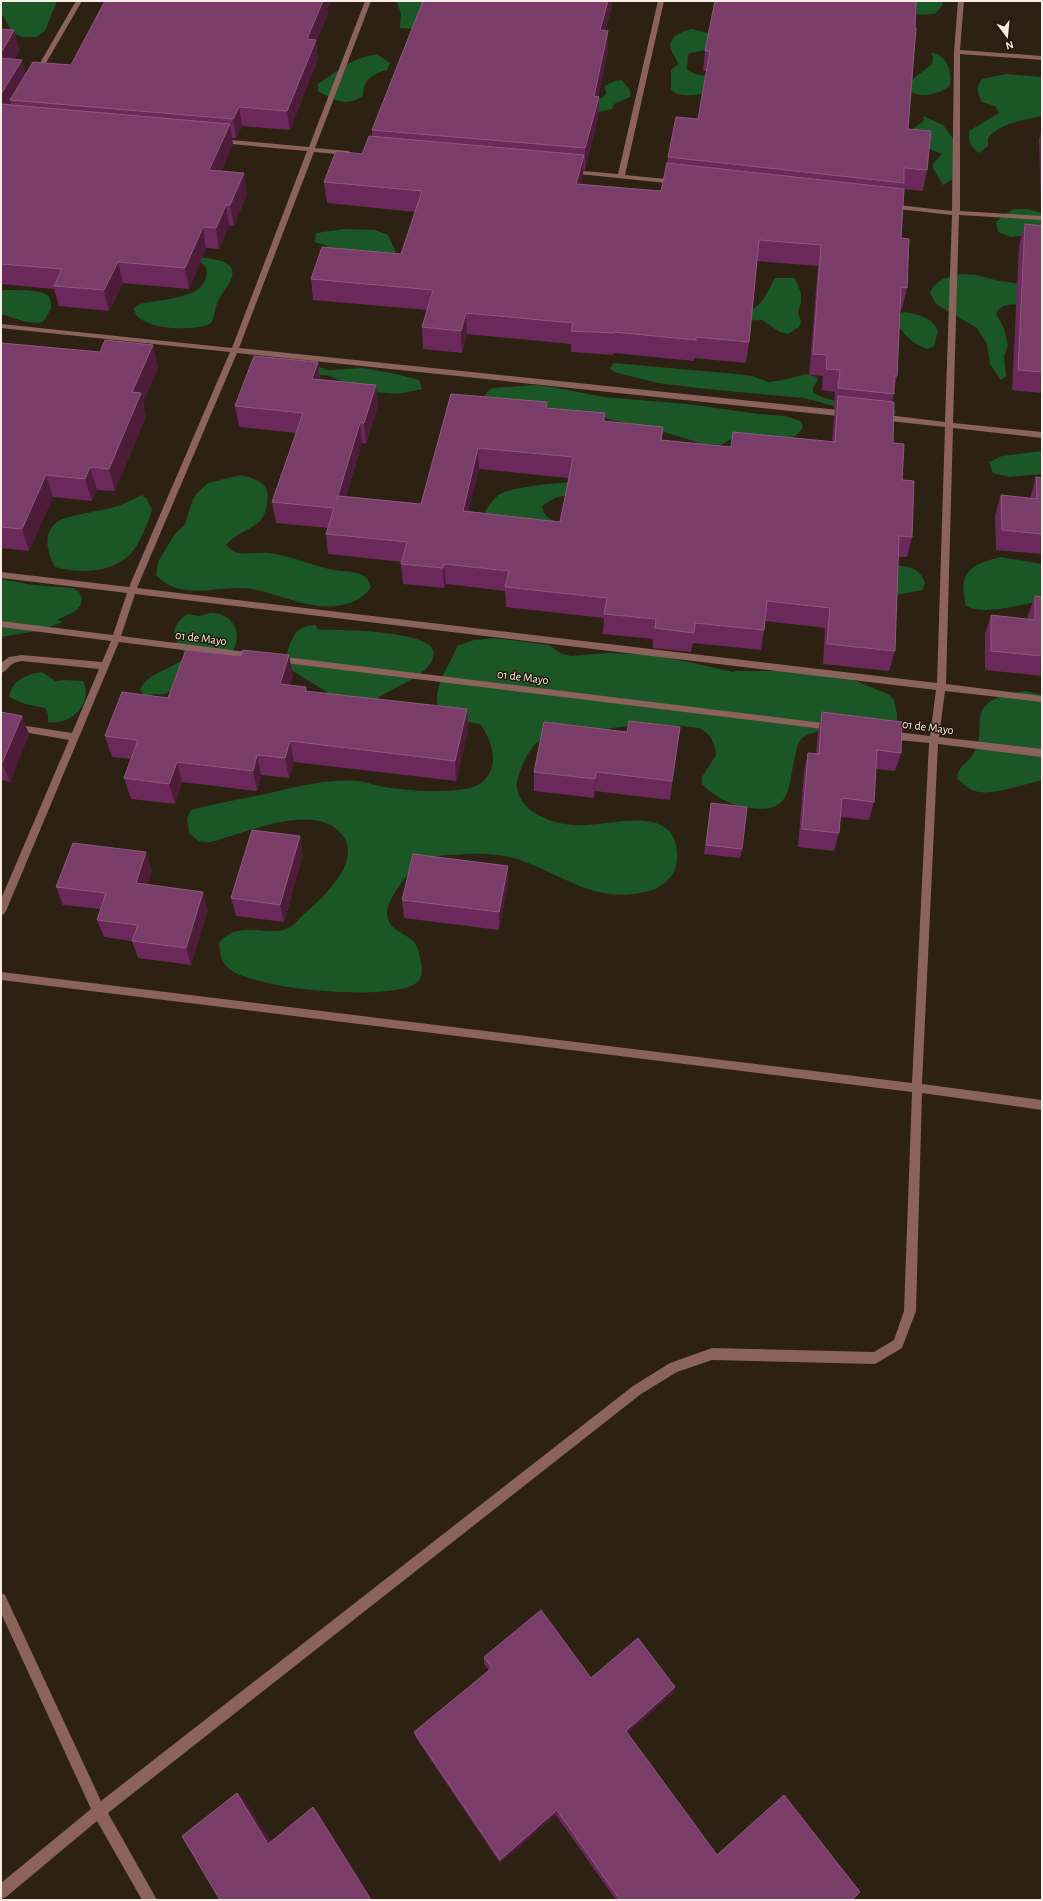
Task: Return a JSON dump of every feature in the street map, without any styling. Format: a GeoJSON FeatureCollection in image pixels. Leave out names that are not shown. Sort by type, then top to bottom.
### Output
{"type":"FeatureCollection","features":[{"type":"Feature","properties":{"kind":"street"},"geometry":{"type":"LineString","coordinates":[[32,81],[80,1]]}},
{"type":"Feature","properties":{"kind":"street"},"geometry":{"type":"LineString","coordinates":[[1,911],[116,639],[132,591],[234,350],[368,1]]}},
{"type":"Feature","properties":{"kind":"street"},"geometry":{"type":"LineString","coordinates":[[621,176],[661,1]]}},
{"type":"Feature","properties":{"kind":"street"},"geometry":{"type":"LineString","coordinates":[[1,1892],[98,1810],[638,1390],[674,1367],[712,1354],[875,1358],[898,1344],[910,1311],[917,1088],[934,740],[941,686],[956,213],[957,52],[961,1]]}},
{"type":"Feature","properties":{"kind":"street"},"geometry":{"type":"LineString","coordinates":[[957,52],[1042,58]]}},
{"type":"Feature","properties":{"kind":"street"},"geometry":{"type":"LineString","coordinates":[[215,141],[358,154]]}},
{"type":"Feature","properties":{"kind":"street"},"geometry":{"type":"LineString","coordinates":[[565,172],[621,176],[683,183]]}},
{"type":"Feature","properties":{"kind":"street"},"geometry":{"type":"LineString","coordinates":[[878,204],[956,213],[1042,218]]}},
{"type":"Feature","properties":{"kind":"street"},"geometry":{"type":"LineString","coordinates":[[1,326],[854,415]]}},
{"type":"Feature","properties":{"kind":"street"},"geometry":{"type":"LineString","coordinates":[[869,416],[1042,435]]}},
{"type":"Feature","properties":{"kind":"street"},"geometry":{"type":"LineString","coordinates":[[1,575],[1042,699]]}},
{"type":"Feature","properties":{"kind":"street","name":"01 de Mayo"},"geometry":{"type":"LineString","coordinates":[[1,624],[840,729]]}},
{"type":"Feature","properties":{"kind":"street"},"geometry":{"type":"LineString","coordinates":[[1,670],[4,664],[12,659],[22,658],[104,666]]}},
{"type":"Feature","properties":{"kind":"street"},"geometry":{"type":"LineString","coordinates":[[1,725],[75,737]]}},
{"type":"Feature","properties":{"kind":"street","name":"01 de Mayo"},"geometry":{"type":"LineString","coordinates":[[879,734],[1042,753]]}},
{"type":"Feature","properties":{"kind":"street"},"geometry":{"type":"LineString","coordinates":[[1,976],[917,1088],[1042,1105]]}},
{"type":"Feature","properties":{"kind":"street"},"geometry":{"type":"LineString","coordinates":[[1,1599],[98,1810],[150,1900]]}},
{"type":"Feature","properties":{"kind":"green space"},"geometry":{"type":"Polygon","coordinates":[[[1,1],[57,1],[45,31],[36,37],[22,37],[13,33],[1,13],[1,1]]]}},
{"type":"Feature","properties":{"kind":"green space"},"geometry":{"type":"Polygon","coordinates":[[[396,1],[430,1],[416,29],[400,28],[401,13],[396,1]]]}},
{"type":"Feature","properties":{"kind":"green space"},"geometry":{"type":"Polygon","coordinates":[[[844,1],[942,1],[943,4],[935,14],[911,14],[878,10],[844,1]]]}},
{"type":"Feature","properties":{"kind":"green space"},"geometry":{"type":"Polygon","coordinates":[[[692,29],[712,34],[711,49],[688,55],[687,70],[698,75],[712,76],[707,93],[683,95],[675,93],[671,90],[671,70],[678,64],[670,45],[676,35],[692,29]]]}},
{"type":"Feature","properties":{"kind":"green space"},"geometry":{"type":"Polygon","coordinates":[[[931,53],[937,54],[941,57],[948,66],[951,77],[949,87],[934,94],[928,95],[912,92],[908,89],[909,82],[932,64],[933,57],[931,53]]]}},
{"type":"Feature","properties":{"kind":"green space"},"geometry":{"type":"Polygon","coordinates":[[[377,54],[390,63],[387,70],[377,73],[367,81],[363,90],[363,96],[346,102],[335,100],[318,91],[318,84],[346,65],[367,56],[377,54]]]}},
{"type":"Feature","properties":{"kind":"green space"},"geometry":{"type":"Polygon","coordinates":[[[1006,74],[1042,77],[1042,116],[1013,123],[999,129],[988,138],[988,146],[979,153],[971,144],[969,131],[999,113],[995,106],[982,102],[978,93],[978,87],[982,79],[1006,74]]]}},
{"type":"Feature","properties":{"kind":"green space"},"geometry":{"type":"Polygon","coordinates":[[[622,80],[630,90],[630,97],[614,104],[612,109],[599,112],[559,113],[602,98],[606,94],[605,86],[615,81],[622,80]]]}},
{"type":"Feature","properties":{"kind":"green space"},"geometry":{"type":"Polygon","coordinates":[[[923,116],[943,125],[955,141],[953,179],[943,185],[933,168],[933,164],[942,154],[904,139],[910,131],[924,120],[923,116]]]}},
{"type":"Feature","properties":{"kind":"green space"},"geometry":{"type":"Polygon","coordinates":[[[1014,209],[1029,209],[1042,213],[1042,234],[1011,237],[998,232],[996,222],[1014,209]]]}},
{"type":"Feature","properties":{"kind":"green space"},"geometry":{"type":"Polygon","coordinates":[[[345,229],[375,230],[388,235],[396,252],[385,259],[354,255],[315,242],[316,233],[345,229]]]}},
{"type":"Feature","properties":{"kind":"green space"},"geometry":{"type":"Polygon","coordinates":[[[193,257],[220,260],[231,267],[232,272],[230,282],[218,301],[211,323],[193,328],[168,328],[144,321],[137,316],[134,308],[140,304],[187,295],[196,291],[202,285],[206,278],[206,268],[202,263],[193,257]]]}},
{"type":"Feature","properties":{"kind":"green space"},"geometry":{"type":"Polygon","coordinates":[[[961,274],[976,275],[999,281],[1023,284],[1020,305],[1003,306],[996,314],[1004,328],[1008,346],[1004,356],[1006,376],[1001,380],[990,364],[987,344],[977,328],[936,304],[930,293],[938,282],[961,274]]]}},
{"type":"Feature","properties":{"kind":"green space"},"geometry":{"type":"Polygon","coordinates":[[[775,278],[795,278],[801,293],[801,303],[798,312],[801,322],[799,327],[788,334],[780,332],[762,320],[711,322],[731,313],[755,308],[763,300],[775,278]]]}},
{"type":"Feature","properties":{"kind":"green space"},"geometry":{"type":"Polygon","coordinates":[[[1,290],[42,292],[49,297],[51,309],[43,322],[37,323],[22,321],[1,314],[1,290]]]}},
{"type":"Feature","properties":{"kind":"green space"},"geometry":{"type":"Polygon","coordinates":[[[904,312],[924,317],[932,322],[938,331],[934,346],[928,349],[922,347],[912,341],[904,333],[893,318],[896,314],[904,312]]]}},
{"type":"Feature","properties":{"kind":"green space"},"geometry":{"type":"Polygon","coordinates":[[[307,363],[328,370],[363,368],[396,374],[419,380],[422,389],[398,394],[365,391],[330,376],[307,373],[307,363]]]}},
{"type":"Feature","properties":{"kind":"green space"},"geometry":{"type":"Polygon","coordinates":[[[614,363],[736,374],[752,376],[768,382],[806,374],[817,377],[817,382],[813,387],[813,392],[820,396],[848,403],[887,406],[894,408],[896,413],[891,417],[838,407],[804,398],[658,383],[614,372],[610,368],[614,363]]]}},
{"type":"Feature","properties":{"kind":"green space"},"geometry":{"type":"Polygon","coordinates":[[[535,385],[603,397],[687,404],[785,416],[800,421],[803,426],[801,431],[788,438],[733,438],[721,445],[703,444],[664,432],[591,415],[481,401],[488,391],[493,388],[535,385]]]}},
{"type":"Feature","properties":{"kind":"green space"},"geometry":{"type":"Polygon","coordinates":[[[1042,451],[1042,474],[1009,477],[993,473],[989,462],[1002,456],[1042,451]]]}},
{"type":"Feature","properties":{"kind":"green space"},"geometry":{"type":"Polygon","coordinates":[[[241,475],[259,481],[263,484],[267,492],[267,505],[261,520],[233,538],[226,545],[236,552],[246,554],[277,554],[329,569],[358,573],[369,581],[371,587],[368,591],[361,598],[351,602],[336,606],[325,606],[304,603],[252,589],[240,588],[201,591],[177,588],[166,583],[156,575],[158,562],[174,535],[185,524],[193,499],[197,493],[208,483],[241,475]]]}},
{"type":"Feature","properties":{"kind":"green space"},"geometry":{"type":"Polygon","coordinates":[[[571,482],[578,492],[555,498],[542,506],[546,516],[561,525],[483,516],[488,507],[500,494],[514,489],[571,482]]]}},
{"type":"Feature","properties":{"kind":"green space"},"geometry":{"type":"Polygon","coordinates":[[[142,495],[147,499],[152,510],[139,542],[131,554],[110,567],[91,571],[55,567],[47,543],[49,532],[57,522],[74,516],[115,507],[142,495]]]}},
{"type":"Feature","properties":{"kind":"green space"},"geometry":{"type":"Polygon","coordinates":[[[1001,557],[1042,564],[1042,601],[993,610],[974,609],[966,606],[964,585],[968,572],[981,563],[1001,557]]]}},
{"type":"Feature","properties":{"kind":"green space"},"geometry":{"type":"Polygon","coordinates":[[[894,565],[909,567],[917,571],[925,583],[922,590],[896,595],[894,565]]]}},
{"type":"Feature","properties":{"kind":"green space"},"geometry":{"type":"Polygon","coordinates":[[[1,579],[33,585],[73,588],[79,592],[82,599],[80,606],[74,612],[57,620],[63,622],[37,631],[1,637],[1,579]]]}},
{"type":"Feature","properties":{"kind":"green space"},"geometry":{"type":"Polygon","coordinates":[[[210,613],[225,616],[234,626],[237,632],[237,639],[231,653],[166,694],[144,695],[140,690],[143,684],[153,676],[183,659],[184,652],[176,641],[174,632],[175,627],[182,618],[187,614],[200,616],[210,613]]]}},
{"type":"Feature","properties":{"kind":"green space"},"geometry":{"type":"Polygon","coordinates":[[[316,625],[318,630],[378,632],[411,637],[431,647],[434,655],[432,662],[417,676],[364,706],[328,699],[327,692],[291,670],[286,657],[290,643],[297,631],[306,626],[316,625]]]}},
{"type":"Feature","properties":{"kind":"green space"},"geometry":{"type":"Polygon","coordinates":[[[494,638],[549,645],[562,654],[571,656],[608,653],[655,655],[734,672],[792,671],[851,679],[888,694],[894,700],[897,721],[832,728],[819,731],[801,739],[797,748],[786,794],[782,801],[775,806],[765,809],[744,807],[731,803],[718,797],[702,784],[702,777],[716,755],[711,738],[706,732],[699,728],[666,725],[618,727],[542,739],[531,749],[518,777],[518,792],[526,806],[547,819],[566,824],[587,825],[641,821],[654,823],[665,828],[673,837],[677,851],[677,863],[671,877],[657,888],[645,892],[626,895],[610,894],[579,886],[534,865],[510,857],[477,854],[433,857],[425,859],[411,871],[400,885],[388,907],[388,919],[391,924],[398,931],[411,939],[415,943],[418,950],[422,966],[422,974],[420,979],[410,986],[394,990],[372,992],[300,989],[249,978],[229,969],[221,957],[219,943],[227,936],[236,932],[245,930],[271,931],[292,926],[329,890],[337,880],[347,857],[347,846],[343,836],[333,826],[320,821],[305,820],[274,824],[215,841],[202,842],[189,833],[187,818],[191,810],[324,782],[364,782],[388,788],[423,791],[460,790],[478,785],[486,779],[493,764],[493,756],[489,739],[480,724],[461,721],[438,709],[437,700],[440,684],[457,646],[474,640],[494,638]]]}},
{"type":"Feature","properties":{"kind":"green space"},"geometry":{"type":"Polygon","coordinates":[[[42,672],[55,681],[83,681],[86,690],[83,705],[72,717],[64,721],[48,722],[48,714],[45,708],[25,704],[9,697],[13,686],[17,682],[31,674],[42,672]]]}},
{"type":"Feature","properties":{"kind":"green space"},"geometry":{"type":"Polygon","coordinates":[[[1026,691],[1042,695],[1042,780],[996,791],[979,792],[970,789],[957,778],[959,770],[972,756],[978,744],[982,710],[986,705],[998,697],[1026,691]]]}},
{"type":"Feature","properties":{"kind":"building"},"geometry":{"type":"Polygon","coordinates":[[[105,1],[323,1],[307,39],[316,40],[287,111],[239,107],[233,119],[10,100],[33,62],[71,65],[105,1]]]}},
{"type":"Feature","properties":{"kind":"building"},"geometry":{"type":"Polygon","coordinates":[[[423,1],[608,1],[600,30],[608,31],[594,96],[599,97],[585,148],[372,130],[423,1]]]}},
{"type":"Feature","properties":{"kind":"building"},"geometry":{"type":"Polygon","coordinates":[[[715,1],[916,1],[916,28],[908,129],[931,131],[927,170],[904,168],[904,183],[668,157],[676,117],[698,119],[710,51],[705,51],[715,1]]]}},
{"type":"Feature","properties":{"kind":"building"},"geometry":{"type":"Polygon","coordinates":[[[1,29],[14,30],[1,53],[1,29]]]}},
{"type":"Feature","properties":{"kind":"building"},"geometry":{"type":"Polygon","coordinates":[[[1,58],[22,60],[1,94],[1,58]]]}},
{"type":"Feature","properties":{"kind":"building"},"geometry":{"type":"Polygon","coordinates":[[[1,104],[230,124],[209,170],[244,173],[230,205],[226,205],[216,228],[203,227],[185,268],[118,262],[104,290],[54,286],[62,269],[1,264],[1,104]]]}},
{"type":"Feature","properties":{"kind":"building"},"geometry":{"type":"Polygon","coordinates":[[[369,136],[584,155],[576,184],[661,191],[667,163],[904,189],[901,238],[909,239],[907,288],[901,287],[897,376],[894,376],[894,394],[838,388],[840,370],[826,369],[827,355],[813,354],[821,245],[759,240],[749,342],[696,337],[696,340],[614,332],[571,331],[573,323],[466,313],[461,331],[422,327],[433,290],[311,279],[322,247],[401,254],[422,191],[324,182],[336,151],[362,154],[369,136]]]}},
{"type":"Feature","properties":{"kind":"building"},"geometry":{"type":"Polygon","coordinates":[[[1025,224],[1042,226],[1042,372],[1018,370],[1025,224]]]}},
{"type":"Feature","properties":{"kind":"building"},"geometry":{"type":"Polygon","coordinates":[[[105,340],[153,345],[132,392],[141,393],[109,469],[90,467],[85,479],[46,475],[22,529],[1,527],[1,343],[100,352],[105,340]]]}},
{"type":"Feature","properties":{"kind":"building"},"geometry":{"type":"Polygon","coordinates":[[[254,356],[318,362],[312,379],[376,385],[364,423],[360,423],[337,499],[338,496],[421,504],[451,394],[547,402],[546,408],[605,413],[603,421],[663,427],[661,440],[731,447],[733,432],[835,442],[838,396],[894,402],[893,443],[904,444],[902,480],[914,481],[912,537],[899,536],[895,651],[827,644],[830,608],[767,601],[764,630],[695,623],[694,633],[655,628],[656,619],[604,614],[607,598],[505,587],[509,571],[444,564],[443,568],[401,564],[407,542],[326,534],[334,508],[272,502],[303,413],[235,406],[254,356]],[[478,448],[463,511],[560,522],[573,457],[478,448]]]}},
{"type":"Feature","properties":{"kind":"building"},"geometry":{"type":"Polygon","coordinates":[[[1036,477],[1042,478],[1042,534],[1002,530],[1001,495],[1037,499],[1036,477]]]}},
{"type":"Feature","properties":{"kind":"building"},"geometry":{"type":"Polygon","coordinates":[[[1035,596],[1042,597],[1042,656],[991,651],[991,615],[1035,620],[1035,596]]]}},
{"type":"Feature","properties":{"kind":"building"},"geometry":{"type":"Polygon","coordinates":[[[186,650],[241,656],[243,650],[289,655],[280,684],[306,687],[305,691],[467,709],[455,761],[290,741],[285,758],[257,755],[253,771],[177,762],[169,784],[124,778],[138,740],[105,736],[122,692],[168,698],[186,650]]]}},
{"type":"Feature","properties":{"kind":"building"},"geometry":{"type":"Polygon","coordinates":[[[1,712],[22,716],[2,763],[1,763],[1,712]]]}},
{"type":"Feature","properties":{"kind":"building"},"geometry":{"type":"Polygon","coordinates":[[[822,712],[902,722],[901,753],[877,750],[874,802],[842,798],[839,833],[802,829],[808,753],[819,754],[822,712]]]}},
{"type":"Feature","properties":{"kind":"building"},"geometry":{"type":"Polygon","coordinates":[[[629,721],[680,727],[672,781],[596,772],[595,779],[534,772],[544,722],[627,732],[629,721]]]}},
{"type":"Feature","properties":{"kind":"building"},"geometry":{"type":"Polygon","coordinates":[[[711,803],[747,807],[742,849],[706,845],[711,803]]]}},
{"type":"Feature","properties":{"kind":"building"},"geometry":{"type":"Polygon","coordinates":[[[252,830],[300,836],[280,905],[231,898],[252,830]]]}},
{"type":"Feature","properties":{"kind":"building"},"geometry":{"type":"Polygon","coordinates":[[[73,843],[146,852],[136,883],[203,892],[186,948],[132,941],[138,925],[97,920],[106,893],[56,887],[73,843]]]}},
{"type":"Feature","properties":{"kind":"building"},"geometry":{"type":"Polygon","coordinates":[[[413,854],[508,866],[499,912],[402,900],[413,854]]]}},
{"type":"Feature","properties":{"kind":"building"},"geometry":{"type":"Polygon","coordinates":[[[541,1610],[591,1678],[638,1638],[675,1687],[626,1731],[717,1855],[784,1795],[860,1892],[852,1900],[620,1900],[557,1810],[500,1860],[414,1732],[492,1668],[484,1657],[541,1610]]]}},
{"type":"Feature","properties":{"kind":"building"},"geometry":{"type":"Polygon","coordinates":[[[237,1793],[268,1844],[313,1807],[371,1900],[220,1900],[182,1836],[237,1793]]]}}]}
